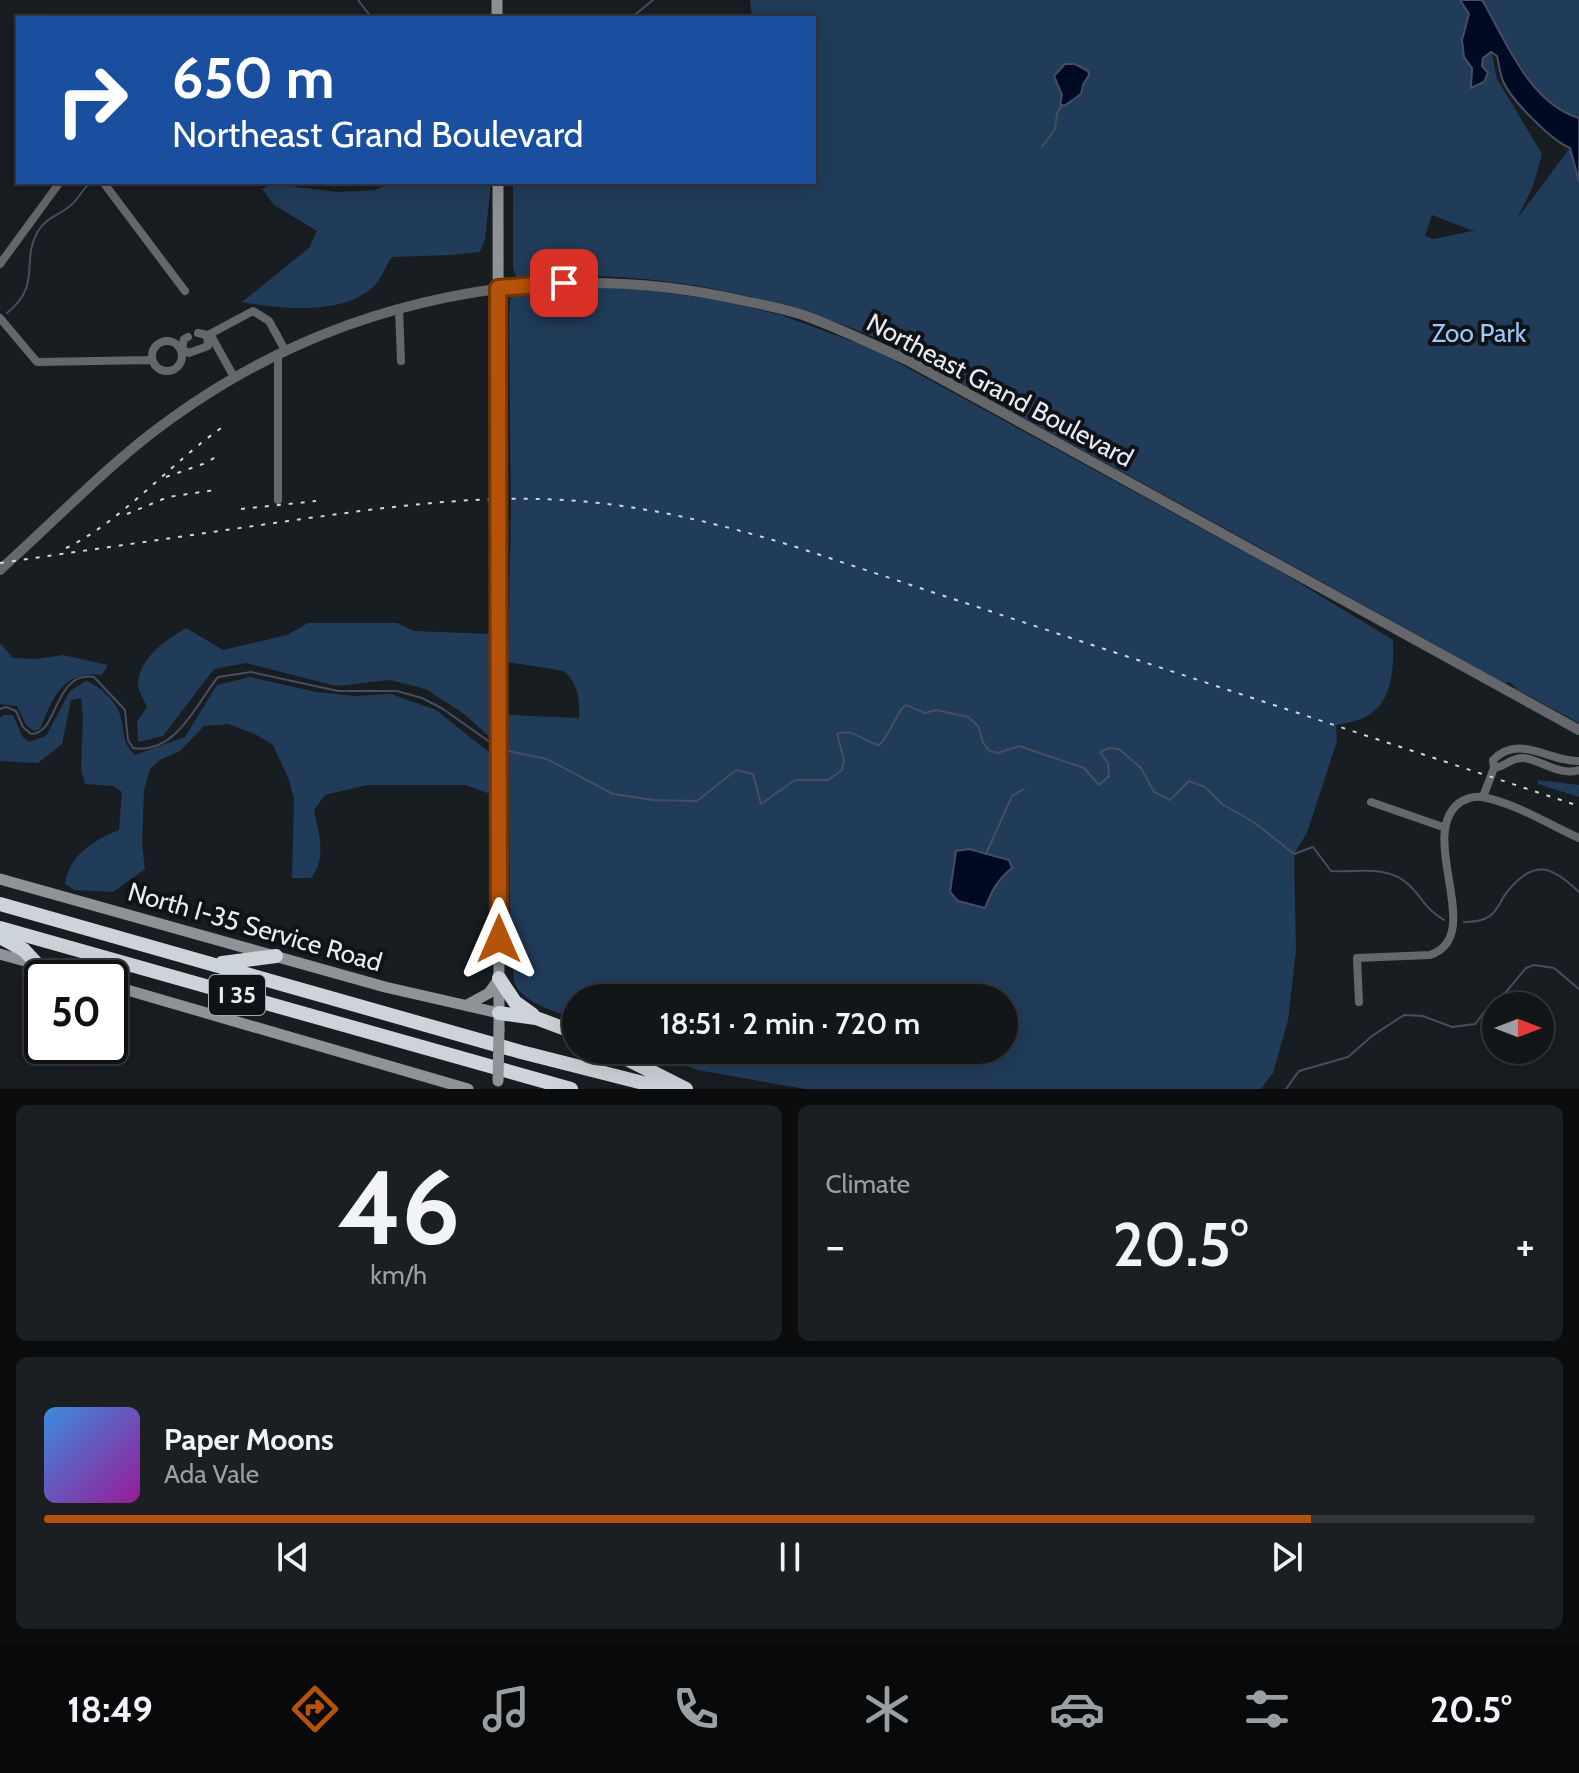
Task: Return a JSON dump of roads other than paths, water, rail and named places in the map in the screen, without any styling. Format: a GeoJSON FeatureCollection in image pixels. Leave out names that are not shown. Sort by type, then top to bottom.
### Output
{"type":"FeatureCollection","features":[{"type":"Feature","properties":{"kind":"highway","name":"I 35"},"geometry":{"type":"LineString","coordinates":[[0,904],[521,1052],[667,1089]]}},
{"type":"Feature","properties":{"kind":"highway","name":"I 35"},"geometry":{"type":"LineString","coordinates":[[0,928],[571,1089]]}},
{"type":"Feature","properties":{"kind":"highway"},"geometry":{"type":"LineString","coordinates":[[0,937],[24,950],[33,960]]}},
{"type":"Feature","properties":{"kind":"highway"},"geometry":{"type":"LineString","coordinates":[[214,964],[276,956]]}},
{"type":"Feature","properties":{"kind":"highway"},"geometry":{"type":"LineString","coordinates":[[499,978],[515,1002],[536,1018]]}},
{"type":"Feature","properties":{"kind":"highway"},"geometry":{"type":"LineString","coordinates":[[499,1013],[536,1018],[562,1028]]}},
{"type":"Feature","properties":{"kind":"highway"},"geometry":{"type":"LineString","coordinates":[[637,1064],[686,1089]]}},
{"type":"Feature","properties":{"kind":"main road"},"geometry":{"type":"LineString","coordinates":[[498,184],[498,1085]]}},
{"type":"Feature","properties":{"kind":"main road","name":"North I-35 Service Road"},"geometry":{"type":"LineString","coordinates":[[0,879],[424,997],[499,1013]]}},
{"type":"Feature","properties":{"kind":"main road"},"geometry":{"type":"LineString","coordinates":[[0,954],[24,960]]}},
{"type":"Feature","properties":{"kind":"main road"},"geometry":{"type":"LineString","coordinates":[[465,1006],[489,993],[499,978]]}},
{"type":"Feature","properties":{"kind":"main road"},"geometry":{"type":"LineString","coordinates":[[128,990],[468,1089]]}},
{"type":"Feature","properties":{"kind":"street"},"geometry":{"type":"LineString","coordinates":[[0,264],[59,184]]}},
{"type":"Feature","properties":{"kind":"street"},"geometry":{"type":"LineString","coordinates":[[105,184],[185,291]]}},
{"type":"Feature","properties":{"kind":"street","name":"Northeast Grand Boulevard"},"geometry":{"type":"LineString","coordinates":[[0,570],[137,444],[234,377],[282,352],[399,308],[498,288],[550,283],[639,283],[703,291],[802,315],[909,361],[1579,730]]}},
{"type":"Feature","properties":{"kind":"street"},"geometry":{"type":"LineString","coordinates":[[399,308],[401,361]]}},
{"type":"Feature","properties":{"kind":"street"},"geometry":{"type":"LineString","coordinates":[[205,334],[253,311],[269,321],[282,352],[278,500]]}},
{"type":"Feature","properties":{"kind":"street"},"geometry":{"type":"LineString","coordinates":[[0,318],[37,362],[152,360]]}},
{"type":"Feature","properties":{"kind":"street"},"geometry":{"type":"LineString","coordinates":[[188,337],[184,339],[181,349],[180,363],[172,370],[158,368],[152,360],[155,346],[164,341],[173,342],[181,349],[189,353],[208,346],[205,334]]}},
{"type":"Feature","properties":{"kind":"street"},"geometry":{"type":"LineString","coordinates":[[205,334],[234,377]]}},
{"type":"Feature","properties":{"kind":"street"},"geometry":{"type":"LineString","coordinates":[[1483,797],[1494,768],[1493,760],[1512,748],[1524,748],[1567,773],[1579,770]]}},
{"type":"Feature","properties":{"kind":"street"},"geometry":{"type":"LineString","coordinates":[[1522,758],[1524,748]]}},
{"type":"Feature","properties":{"kind":"street"},"geometry":{"type":"LineString","coordinates":[[1494,768],[1500,768],[1512,759],[1522,758],[1552,763],[1579,761]]}},
{"type":"Feature","properties":{"kind":"street"},"geometry":{"type":"LineString","coordinates":[[1567,773],[1568,762]]}},
{"type":"Feature","properties":{"kind":"street"},"geometry":{"type":"LineString","coordinates":[[1359,1002],[1357,958],[1430,955],[1438,953],[1449,940],[1453,915],[1443,827],[1453,808],[1462,800],[1483,797],[1579,838]]}},
{"type":"Feature","properties":{"kind":"street"},"geometry":{"type":"LineString","coordinates":[[1371,802],[1443,827]]}},
{"type":"Feature","properties":{"kind":"waterway"},"geometry":{"type":"LineString","coordinates":[[358,0],[370,16]]}},
{"type":"Feature","properties":{"kind":"waterway"},"geometry":{"type":"LineString","coordinates":[[633,16],[653,0]]}},
{"type":"Feature","properties":{"kind":"waterway"},"geometry":{"type":"LineString","coordinates":[[1042,147],[1055,129],[1057,113],[1062,105]]}},
{"type":"Feature","properties":{"kind":"waterway"},"geometry":{"type":"LineString","coordinates":[[7,313],[18,303],[28,283],[30,254],[40,228],[73,203],[89,184]]}},
{"type":"Feature","properties":{"kind":"waterway"},"geometry":{"type":"LineString","coordinates":[[0,709],[6,707],[16,711],[23,727],[31,734],[40,731],[71,683],[94,677],[125,710],[128,740],[133,748],[148,748],[173,736],[218,677],[251,672],[338,691],[397,691],[422,698],[494,745]]}},
{"type":"Feature","properties":{"kind":"waterway"},"geometry":{"type":"LineString","coordinates":[[503,750],[547,759],[613,794],[653,800],[697,801],[736,770],[753,774],[761,804],[795,780],[828,780],[842,770],[844,760],[837,734],[848,732],[879,745],[906,705],[925,713],[936,710],[968,717],[978,726],[989,751],[998,753],[1019,746],[1084,768],[1099,785],[1109,776],[1108,763],[1100,752],[1109,748],[1119,749],[1141,768],[1154,792],[1170,800],[1189,781],[1205,787],[1222,804],[1255,823],[1294,854],[1313,847],[1331,871],[1382,872],[1400,878],[1444,920]]}},
{"type":"Feature","properties":{"kind":"waterway"},"geometry":{"type":"LineString","coordinates":[[986,854],[1012,796],[1024,789]]}},
{"type":"Feature","properties":{"kind":"waterway"},"geometry":{"type":"LineString","coordinates":[[1464,922],[1490,916],[1517,881],[1535,870],[1560,876],[1579,892]]}},
{"type":"Feature","properties":{"kind":"waterway"},"geometry":{"type":"LineString","coordinates":[[1286,1089],[1299,1071],[1348,1057],[1404,1015],[1423,1016],[1452,1027],[1475,1024],[1493,1001],[1506,992],[1526,968],[1534,965],[1554,968],[1579,989]]}},
{"type":"Feature","properties":{"kind":"railway"},"geometry":{"type":"LineString","coordinates":[[66,548],[108,522],[227,424]]}},
{"type":"Feature","properties":{"kind":"railway"},"geometry":{"type":"LineString","coordinates":[[166,477],[216,457]]}},
{"type":"Feature","properties":{"kind":"railway"},"geometry":{"type":"LineString","coordinates":[[127,514],[168,497],[215,490]]}},
{"type":"Feature","properties":{"kind":"railway"},"geometry":{"type":"LineString","coordinates":[[0,563],[438,502],[551,499],[642,509],[719,525],[796,547],[1579,806]]}},
{"type":"Feature","properties":{"kind":"railway"},"geometry":{"type":"LineString","coordinates":[[241,509],[316,501]]}},
{"type":"Feature","properties":{"kind":"park label","name":"Zoo Park"},"geometry":{"type":"Point","coordinates":[1479,333]}}]}
